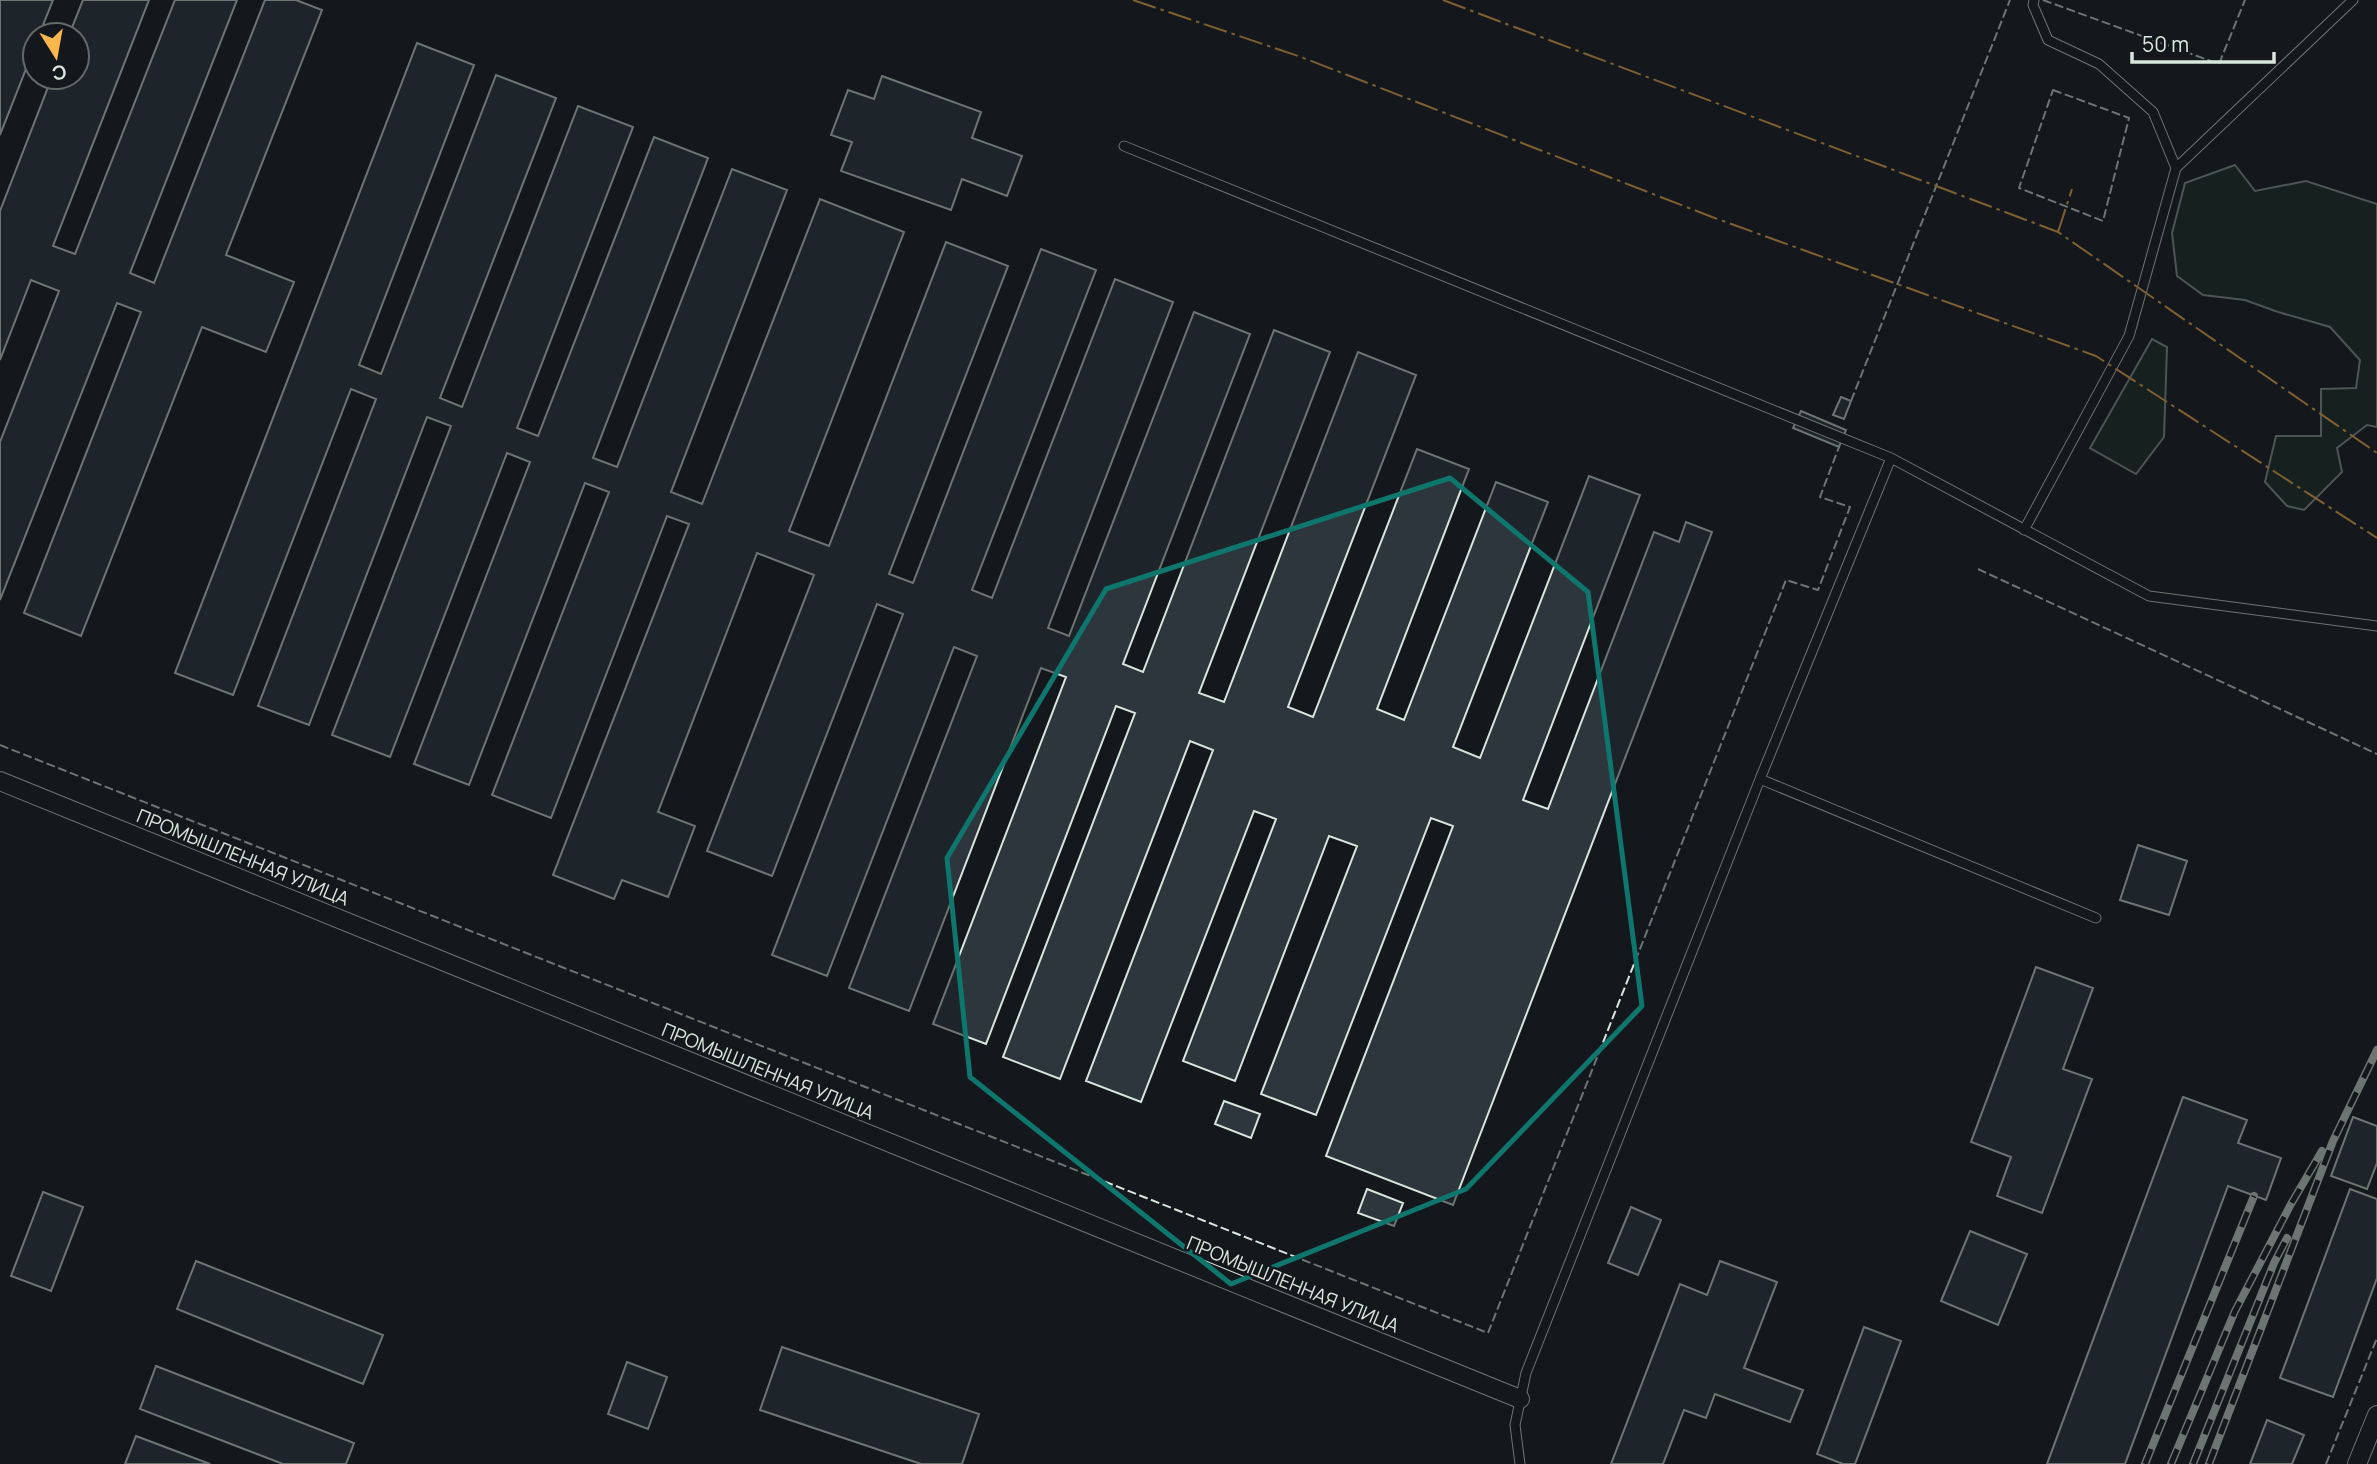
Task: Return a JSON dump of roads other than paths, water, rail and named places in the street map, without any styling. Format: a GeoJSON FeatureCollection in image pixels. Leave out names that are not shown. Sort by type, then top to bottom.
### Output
{"type":"FeatureCollection","features":[{"type":"Feature","properties":{"kind":"street","name":"ПРОМЫШЛЕННАЯ УЛИЦА"},"geometry":{"type":"LineString","coordinates":[[0,781],[1520,1399]]}},
{"type":"Feature","properties":{"kind":"street"},"geometry":{"type":"LineString","coordinates":[[2357,1464],[2377,1415]]}},
{"type":"Feature","properties":{"kind":"lane"},"geometry":{"type":"LineString","coordinates":[[2034,0],[2033,5],[2048,40],[2099,64],[2153,112],[2176,168]]}},
{"type":"Feature","properties":{"kind":"lane"},"geometry":{"type":"LineString","coordinates":[[2024,530],[2130,336],[2176,168],[2353,0]]}},
{"type":"Feature","properties":{"kind":"lane"},"geometry":{"type":"LineString","coordinates":[[1124,146],[1891,458],[2149,596],[2377,626]]}},
{"type":"Feature","properties":{"kind":"lane"},"geometry":{"type":"LineString","coordinates":[[1520,1464],[1514,1425],[1525,1373],[1760,779],[1891,458]]}},
{"type":"Feature","properties":{"kind":"lane"},"geometry":{"type":"LineString","coordinates":[[1760,779],[2096,918]]}},
{"type":"Feature","properties":{"kind":"railway"},"geometry":{"type":"LineString","coordinates":[[2209,1464],[2333,1141],[2377,1050]]}},
{"type":"Feature","properties":{"kind":"railway"},"geometry":{"type":"LineString","coordinates":[[2171,1464],[2235,1311],[2322,1151]]}},
{"type":"Feature","properties":{"kind":"railway"},"geometry":{"type":"LineString","coordinates":[[2145,1464],[2254,1196]]}},
{"type":"Feature","properties":{"kind":"railway"},"geometry":{"type":"LineString","coordinates":[[2193,1464],[2274,1263],[2287,1238]]}}]}
